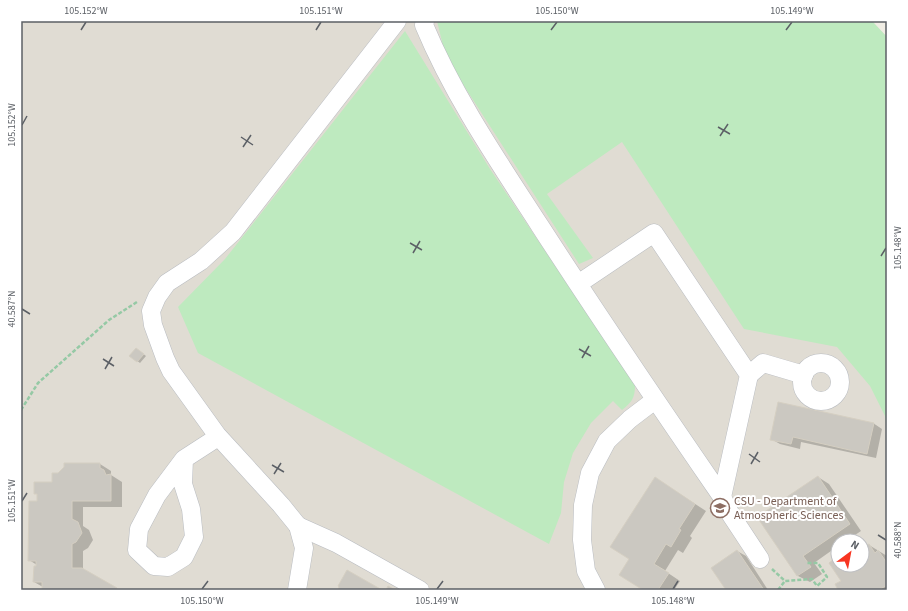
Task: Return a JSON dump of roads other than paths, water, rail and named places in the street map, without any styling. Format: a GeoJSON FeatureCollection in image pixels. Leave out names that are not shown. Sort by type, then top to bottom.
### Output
{"type":"FeatureCollection","features":[{"type":"Feature","properties":{"kind":"lane"},"geometry":{"type":"LineString","coordinates":[[297,590],[304,548],[298,526],[281,505],[218,436],[165,358],[152,325],[151,311],[157,297],[167,283],[201,261],[233,232],[397,21]]}},
{"type":"Feature","properties":{"kind":"lane"},"geometry":{"type":"LineString","coordinates":[[425,21],[424,25],[440,63],[471,117],[578,284],[722,497],[730,515],[760,559]]}},
{"type":"Feature","properties":{"kind":"lane"},"geometry":{"type":"LineString","coordinates":[[578,284],[654,234],[749,374]]}},
{"type":"Feature","properties":{"kind":"lane"},"geometry":{"type":"LineString","coordinates":[[722,497],[749,374],[763,363],[804,375]]}},
{"type":"Feature","properties":{"kind":"lane"},"geometry":{"type":"LineString","coordinates":[[596,590],[586,571],[582,540],[583,505],[590,473],[607,441],[630,419],[655,400]]}},
{"type":"Feature","properties":{"kind":"lane"},"geometry":{"type":"LineString","coordinates":[[184,459],[183,484],[191,509],[194,537],[184,557],[168,567],[154,566],[138,550],[139,529],[157,495],[184,459],[218,436]]}},
{"type":"Feature","properties":{"kind":"lane"},"geometry":{"type":"LineString","coordinates":[[298,526],[336,543],[420,590]]}},
{"type":"Feature","properties":{"kind":"place","name":"CSU - Department of Atmospheric Sciences"},"geometry":{"type":"Point","coordinates":[720,508]}}]}
